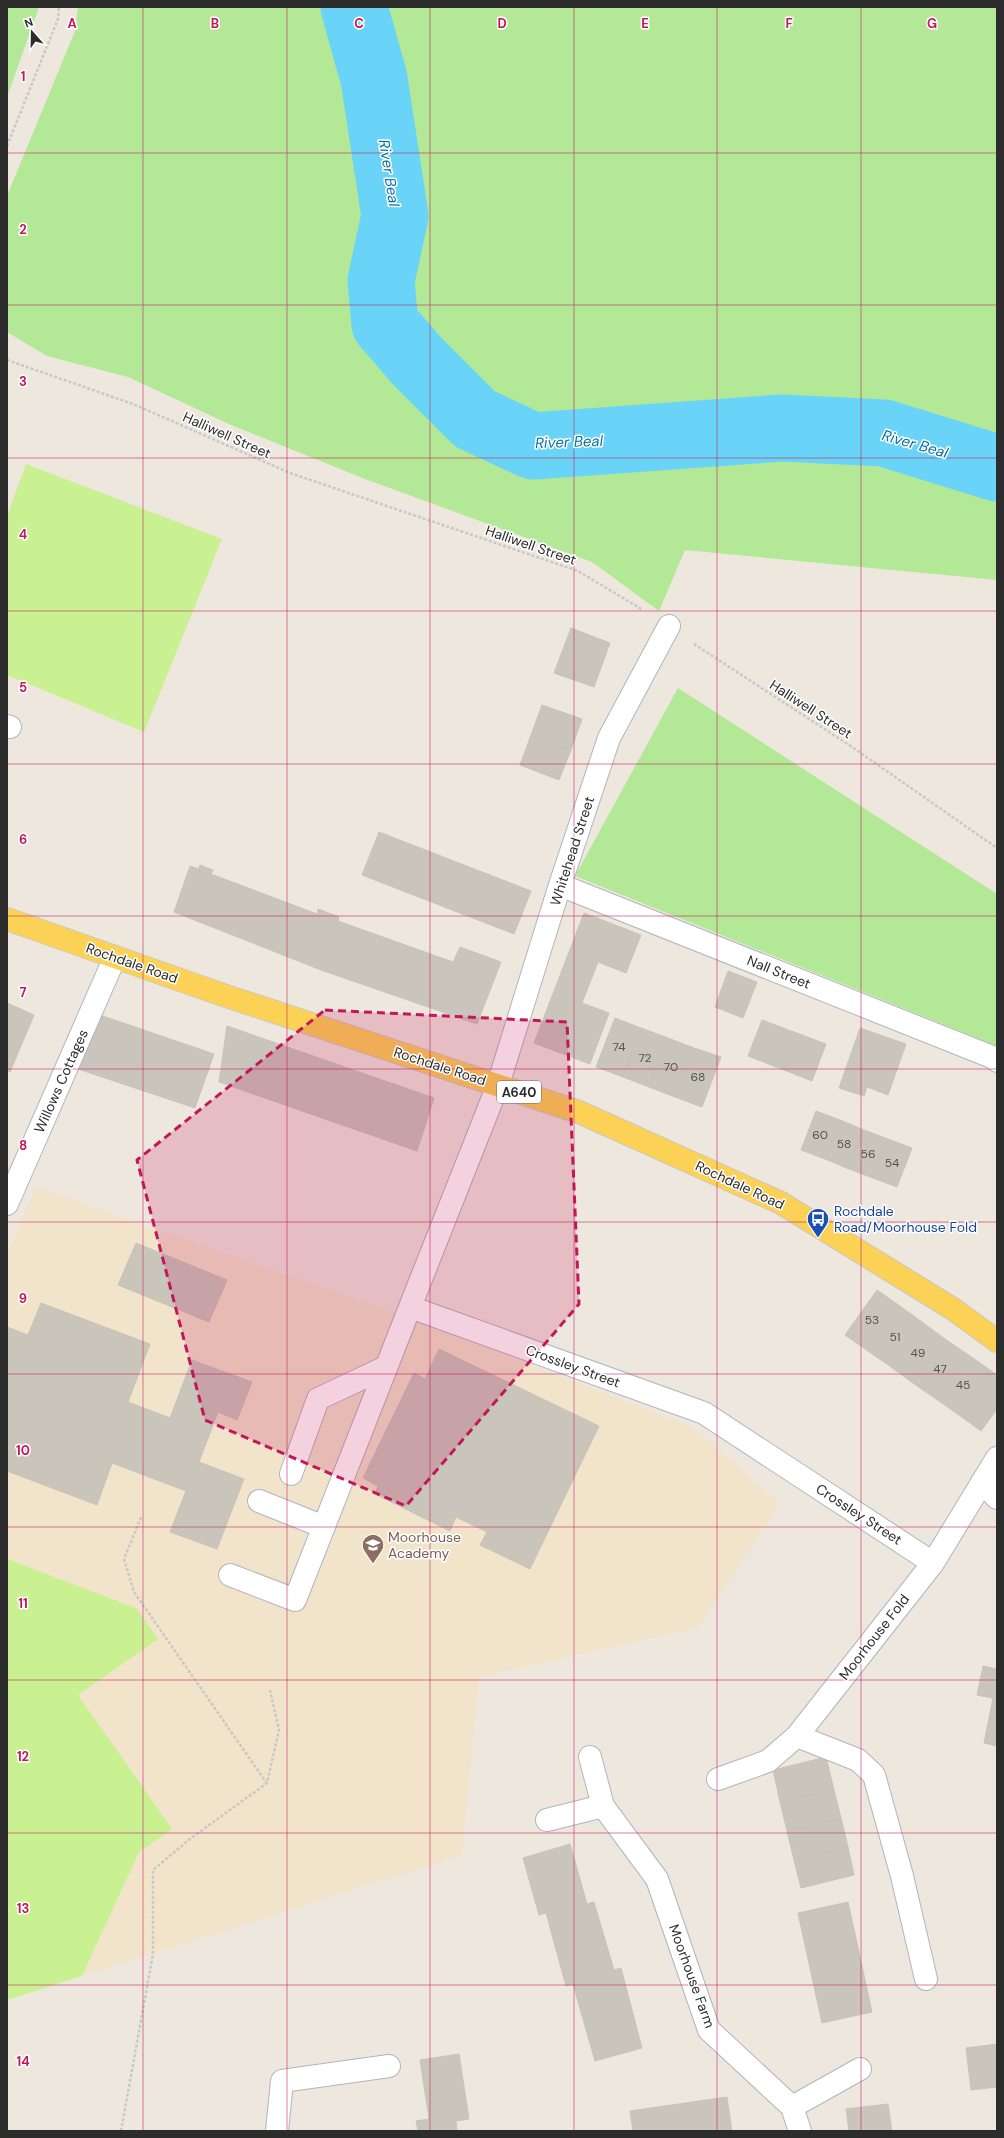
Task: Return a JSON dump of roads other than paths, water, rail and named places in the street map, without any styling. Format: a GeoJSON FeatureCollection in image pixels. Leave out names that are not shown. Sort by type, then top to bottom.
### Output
{"type":"FeatureCollection","features":[{"type":"Feature","properties":{"kind":"main road","name":"Rochdale Road"},"geometry":{"type":"LineString","coordinates":[[7,919],[226,996],[579,1112],[781,1203],[995,1336]]}},
{"type":"Feature","properties":{"kind":"street","name":"Whitehead Street"},"geometry":{"type":"LineString","coordinates":[[498,1085],[560,885],[609,738],[669,626]]}},
{"type":"Feature","properties":{"kind":"street","name":"Nall Street"},"geometry":{"type":"LineString","coordinates":[[560,885],[984,1054],[997,1061]]}},
{"type":"Feature","properties":{"kind":"street","name":"Willows Cottages"},"geometry":{"type":"LineString","coordinates":[[7,1204],[115,957]]}},
{"type":"Feature","properties":{"kind":"street"},"geometry":{"type":"LineString","coordinates":[[230,1575],[295,1600],[498,1085]]}},
{"type":"Feature","properties":{"kind":"street","name":"Crossley Street"},"geometry":{"type":"LineString","coordinates":[[410,1308],[704,1413],[933,1562]]}},
{"type":"Feature","properties":{"kind":"street"},"geometry":{"type":"LineString","coordinates":[[290,1474],[318,1399],[386,1367]]}},
{"type":"Feature","properties":{"kind":"street","name":"Moorhouse Fold"},"geometry":{"type":"LineString","coordinates":[[718,1779],[768,1761],[797,1736],[933,1562],[997,1458]]}},
{"type":"Feature","properties":{"kind":"street"},"geometry":{"type":"LineString","coordinates":[[982,1482],[997,1498]]}},
{"type":"Feature","properties":{"kind":"street"},"geometry":{"type":"LineString","coordinates":[[259,1501],[324,1527]]}},
{"type":"Feature","properties":{"kind":"street"},"geometry":{"type":"LineString","coordinates":[[797,1736],[858,1760],[874,1775],[902,1876],[926,1979]]}},
{"type":"Feature","properties":{"kind":"street","name":"Moorhouse Farm"},"geometry":{"type":"LineString","coordinates":[[590,1757],[603,1806],[657,1879],[709,2030],[792,2107],[800,2131]]}},
{"type":"Feature","properties":{"kind":"street"},"geometry":{"type":"LineString","coordinates":[[547,1820],[603,1806]]}},
{"type":"Feature","properties":{"kind":"street"},"geometry":{"type":"LineString","coordinates":[[277,2131],[282,2081],[389,2066]]}},
{"type":"Feature","properties":{"kind":"street"},"geometry":{"type":"LineString","coordinates":[[792,2107],[860,2069]]}},
{"type":"Feature","properties":{"kind":"waterway","name":"River Beal"},"geometry":{"type":"LineString","coordinates":[[354,7],[374,79],[395,216],[381,281],[385,324],[418,362],[475,419],[533,446],[782,428],[884,433],[997,468]]}},
{"type":"Feature","properties":{"kind":"place","name":"Rochdale Road/Moorhouse Fold"},"geometry":{"type":"Point","coordinates":[818,1238]}},
{"type":"Feature","properties":{"kind":"place","name":"Moorhouse Academy"},"geometry":{"type":"Point","coordinates":[373,1564]}}]}
